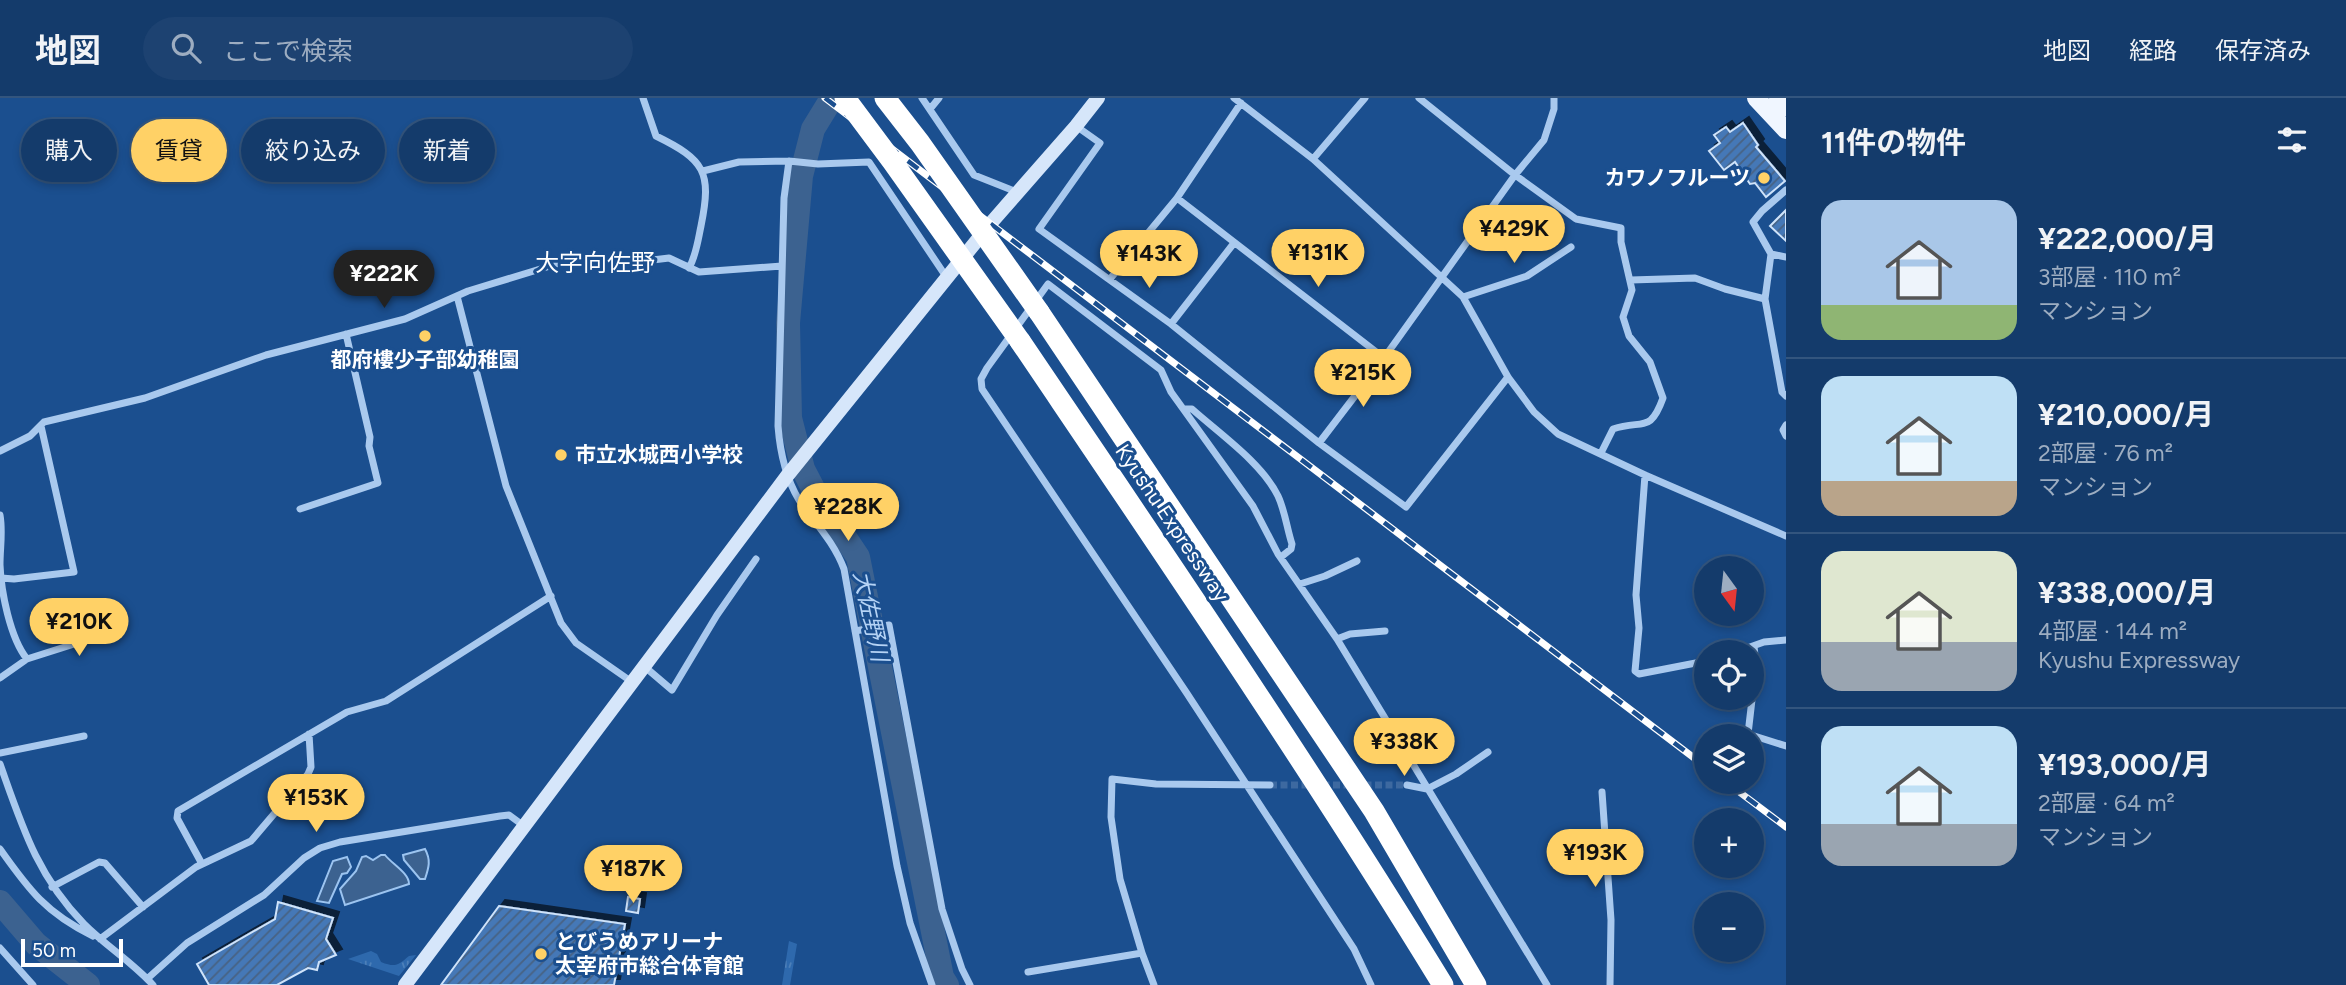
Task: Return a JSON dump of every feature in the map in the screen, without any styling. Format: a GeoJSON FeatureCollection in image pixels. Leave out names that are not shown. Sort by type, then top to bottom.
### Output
{"type":"FeatureCollection","features":[{"type":"Feature","properties":{"kind":"highway","name":"Kyushu Expressway"},"geometry":{"type":"LineString","coordinates":[[845,98],[892,161],[1010,346],[1279,725],[1373,869],[1443,985]]}},
{"type":"Feature","properties":{"kind":"highway","name":"Kyushu Expressway"},"geometry":{"type":"LineString","coordinates":[[886,98],[1039,312],[1366,799],[1476,985]]}},
{"type":"Feature","properties":{"kind":"main road"},"geometry":{"type":"LineString","coordinates":[[1756,98],[1786,130]]}},
{"type":"Feature","properties":{"kind":"main road"},"geometry":{"type":"LineString","coordinates":[[1778,98],[1786,107]]}},
{"type":"Feature","properties":{"kind":"street"},"geometry":{"type":"LineString","coordinates":[[643,98],[656,136],[692,157],[703,171],[707,191],[689,268]]}},
{"type":"Feature","properties":{"kind":"street"},"geometry":{"type":"LineString","coordinates":[[922,98],[974,175],[1017,192]]}},
{"type":"Feature","properties":{"kind":"street"},"geometry":{"type":"LineString","coordinates":[[930,109],[939,98]]}},
{"type":"Feature","properties":{"kind":"street"},"geometry":{"type":"LineString","coordinates":[[405,985],[787,476],[1017,192],[1098,98]]}},
{"type":"Feature","properties":{"kind":"street"},"geometry":{"type":"LineString","coordinates":[[1313,159],[1365,98]]}},
{"type":"Feature","properties":{"kind":"street"},"geometry":{"type":"LineString","coordinates":[[1419,98],[1515,175],[1576,219],[1621,228],[1621,242],[1631,280],[1631,297],[1623,317],[1629,336],[1650,362],[1662,398],[1653,420],[1643,425],[1628,424],[1613,429],[1601,453]]}},
{"type":"Feature","properties":{"kind":"street"},"geometry":{"type":"LineString","coordinates":[[1319,443],[1384,358],[1515,175],[1544,140],[1554,109],[1554,98]]}},
{"type":"Feature","properties":{"kind":"street"},"geometry":{"type":"LineString","coordinates":[[1110,279],[1177,198],[1238,101],[1313,159],[1463,297],[1508,377],[1534,412],[1558,434],[1786,536]]}},
{"type":"Feature","properties":{"kind":"street"},"geometry":{"type":"LineString","coordinates":[[1076,126],[1100,144],[1039,229],[1171,324],[1319,443],[1406,507],[1508,377]]}},
{"type":"Feature","properties":{"kind":"street"},"geometry":{"type":"LineString","coordinates":[[789,161],[784,198],[778,426],[780,450],[787,476],[797,497],[829,538],[844,569],[909,923],[932,985]]}},
{"type":"Feature","properties":{"kind":"street"},"geometry":{"type":"LineString","coordinates":[[703,171],[739,162],[869,162],[948,279]]}},
{"type":"Feature","properties":{"kind":"street"},"geometry":{"type":"LineString","coordinates":[[1786,190],[1753,222],[1771,254],[1765,299],[1782,392],[1786,396]]}},
{"type":"Feature","properties":{"kind":"street"},"geometry":{"type":"LineString","coordinates":[[1177,198],[1384,358]]}},
{"type":"Feature","properties":{"kind":"street"},"geometry":{"type":"LineString","coordinates":[[1171,324],[1234,243]]}},
{"type":"Feature","properties":{"kind":"street"},"geometry":{"type":"LineString","coordinates":[[1463,297],[1527,276],[1571,247]]}},
{"type":"Feature","properties":{"kind":"street"},"geometry":{"type":"LineString","coordinates":[[1771,254],[1786,257]]}},
{"type":"Feature","properties":{"kind":"street"},"geometry":{"type":"LineString","coordinates":[[0,451],[59,417],[145,398],[266,355],[405,319],[457,296],[527,272],[583,260],[628,263],[669,258],[699,272],[782,266]]}},
{"type":"Feature","properties":{"kind":"street"},"geometry":{"type":"LineString","coordinates":[[1631,280],[1695,278],[1765,299]]}},
{"type":"Feature","properties":{"kind":"street"},"geometry":{"type":"LineString","coordinates":[[1371,985],[1354,949],[982,389],[981,379],[1010,346],[1048,284],[1161,370],[1171,392],[1253,506],[1281,557],[1337,639],[1547,985]]}},
{"type":"Feature","properties":{"kind":"street"},"geometry":{"type":"LineString","coordinates":[[457,296],[506,486],[567,634],[632,682]]}},
{"type":"Feature","properties":{"kind":"street"},"geometry":{"type":"LineString","coordinates":[[300,509],[378,483],[346,334]]}},
{"type":"Feature","properties":{"kind":"street"},"geometry":{"type":"LineString","coordinates":[[1184,409],[1192,409],[1262,472],[1272,485],[1279,499],[1292,544],[1291,549],[1281,557]]}},
{"type":"Feature","properties":{"kind":"street"},"geometry":{"type":"LineString","coordinates":[[1,578],[15,579],[74,572],[41,425]]}},
{"type":"Feature","properties":{"kind":"street"},"geometry":{"type":"LineString","coordinates":[[1786,425],[1783,430],[1786,436]]}},
{"type":"Feature","properties":{"kind":"street"},"geometry":{"type":"LineString","coordinates":[[1645,475],[1636,595],[1639,628],[1635,671],[1639,674],[1694,664]]}},
{"type":"Feature","properties":{"kind":"street"},"geometry":{"type":"LineString","coordinates":[[0,515],[3,530],[1,578],[16,642],[27,659]]}},
{"type":"Feature","properties":{"kind":"street"},"geometry":{"type":"LineString","coordinates":[[644,666],[672,690],[717,615],[756,559]]}},
{"type":"Feature","properties":{"kind":"street"},"geometry":{"type":"LineString","coordinates":[[1300,584],[1357,561]]}},
{"type":"Feature","properties":{"kind":"street"},"geometry":{"type":"LineString","coordinates":[[202,864],[177,818],[178,811],[347,712],[386,701],[551,596]]}},
{"type":"Feature","properties":{"kind":"street"},"geometry":{"type":"LineString","coordinates":[[0,677],[27,659],[112,632],[112,610]]}},
{"type":"Feature","properties":{"kind":"street"},"geometry":{"type":"LineString","coordinates":[[855,631],[889,625],[942,909],[970,985]]}},
{"type":"Feature","properties":{"kind":"street"},"geometry":{"type":"LineString","coordinates":[[1337,639],[1350,634],[1385,631]]}},
{"type":"Feature","properties":{"kind":"street"},"geometry":{"type":"LineString","coordinates":[[1764,642],[1786,640]]}},
{"type":"Feature","properties":{"kind":"street"},"geometry":{"type":"LineString","coordinates":[[1751,710],[1748,734],[1786,746]]}},
{"type":"Feature","properties":{"kind":"street"},"geometry":{"type":"LineString","coordinates":[[100,939],[202,864],[251,841],[308,774],[311,767],[309,734]]}},
{"type":"Feature","properties":{"kind":"street"},"geometry":{"type":"LineString","coordinates":[[0,754],[84,736]]}},
{"type":"Feature","properties":{"kind":"street"},"geometry":{"type":"LineString","coordinates":[[1407,785],[1427,789],[1456,774],[1488,752]]}},
{"type":"Feature","properties":{"kind":"street"},"geometry":{"type":"LineString","coordinates":[[0,764],[28,841],[52,887],[100,939],[150,982],[187,943],[264,895],[320,848],[340,842],[500,816],[509,816],[525,826]]}},
{"type":"Feature","properties":{"kind":"street"},"geometry":{"type":"LineString","coordinates":[[1154,985],[1120,878],[1111,817],[1112,779],[1156,784],[1270,785]]}},
{"type":"Feature","properties":{"kind":"street"},"geometry":{"type":"LineString","coordinates":[[1602,792],[1611,920],[1610,985]]}},
{"type":"Feature","properties":{"kind":"street"},"geometry":{"type":"LineString","coordinates":[[0,849],[31,893],[45,906],[79,929],[100,939]]}},
{"type":"Feature","properties":{"kind":"street"},"geometry":{"type":"LineString","coordinates":[[52,887],[99,862],[105,863],[143,907]]}},
{"type":"Feature","properties":{"kind":"street"},"geometry":{"type":"LineString","coordinates":[[0,948],[33,985]]}},
{"type":"Feature","properties":{"kind":"street"},"geometry":{"type":"LineString","coordinates":[[1028,972],[1142,953]]}},
{"type":"Feature","properties":{"kind":"green space"},"geometry":{"type":"Polygon","coordinates":[[[789,941],[797,944],[790,985],[782,985],[789,941]]]}},
{"type":"Feature","properties":{"kind":"green space"},"geometry":{"type":"Polygon","coordinates":[[[371,951],[377,954],[381,962],[390,965],[396,965],[409,956],[416,955],[399,976],[348,959],[371,951]]]}},
{"type":"Feature","properties":{"kind":"shaded area"},"geometry":{"type":"Polygon","coordinates":[[[425,849],[428,867],[425,879],[420,879],[403,855],[425,849]]]}},
{"type":"Feature","properties":{"kind":"shaded area"},"geometry":{"type":"Polygon","coordinates":[[[385,855],[403,872],[409,884],[345,905],[340,889],[356,871],[362,857],[373,860],[385,855]]]}},
{"type":"Feature","properties":{"kind":"shaded area"},"geometry":{"type":"Polygon","coordinates":[[[347,857],[351,867],[347,873],[342,874],[329,903],[317,901],[333,861],[347,857]]]}},
{"type":"Feature","properties":{"kind":"building"},"geometry":{"type":"Polygon","coordinates":[[[1743,123],[1758,145],[1756,147],[1785,181],[1766,197],[1755,183],[1750,184],[1735,162],[1724,170],[1709,151],[1720,143],[1714,135],[1726,127],[1730,132],[1743,123]]]}},
{"type":"Feature","properties":{"kind":"building"},"geometry":{"type":"Polygon","coordinates":[[[1786,210],[1786,241],[1770,226],[1786,210]]]}},
{"type":"Feature","properties":{"kind":"building"},"geometry":{"type":"Polygon","coordinates":[[[628,897],[640,899],[638,913],[626,911],[628,897]]]}},
{"type":"Feature","properties":{"kind":"building"},"geometry":{"type":"Polygon","coordinates":[[[278,902],[333,918],[326,939],[336,955],[319,962],[317,970],[308,968],[277,985],[209,985],[197,964],[275,919],[278,902]]]}},
{"type":"Feature","properties":{"kind":"building","name":"とびうめアリーナ 太宰府市総合体育館"},"geometry":{"type":"Polygon","coordinates":[[[499,906],[625,924],[614,985],[441,985],[499,906]]]}},
{"type":"Feature","properties":{"kind":"waterway","name":"大佐野川"},"geometry":{"type":"LineString","coordinates":[[832,98],[813,129],[801,176],[788,323],[790,418],[803,469],[816,494],[858,557],[942,977],[947,985]]}},
{"type":"Feature","properties":{"kind":"waterway"},"geometry":{"type":"LineString","coordinates":[[0,902],[36,944],[88,985]]}},
{"type":"Feature","properties":{"kind":"tunnel"},"geometry":{"type":"LineString","coordinates":[[1270,785],[1407,785]]}},
{"type":"Feature","properties":{"kind":"railway"},"geometry":{"type":"LineString","coordinates":[[825,98],[1694,758]]}},
{"type":"Feature","properties":{"kind":"railway"},"geometry":{"type":"LineString","coordinates":[[1742,794],[1786,827]]}},
{"type":"Feature","properties":{"kind":"place","name":"カワノフルーツ"},"geometry":{"type":"Point","coordinates":[1764,178]}},
{"type":"Feature","properties":{"kind":"place","name":"都府樓少子部幼稚園"},"geometry":{"type":"Point","coordinates":[425,336]}},
{"type":"Feature","properties":{"kind":"place","name":"市立水城西小学校"},"geometry":{"type":"Point","coordinates":[561,455]}},
{"type":"Feature","properties":{"kind":"place","name":"とびうめアリーナ 太宰府市総合体育館"},"geometry":{"type":"Point","coordinates":[541,954]}},
{"type":"Feature","properties":{"kind":"district","name":"大字向佐野"},"geometry":{"type":"Point","coordinates":[595,263]}}]}
